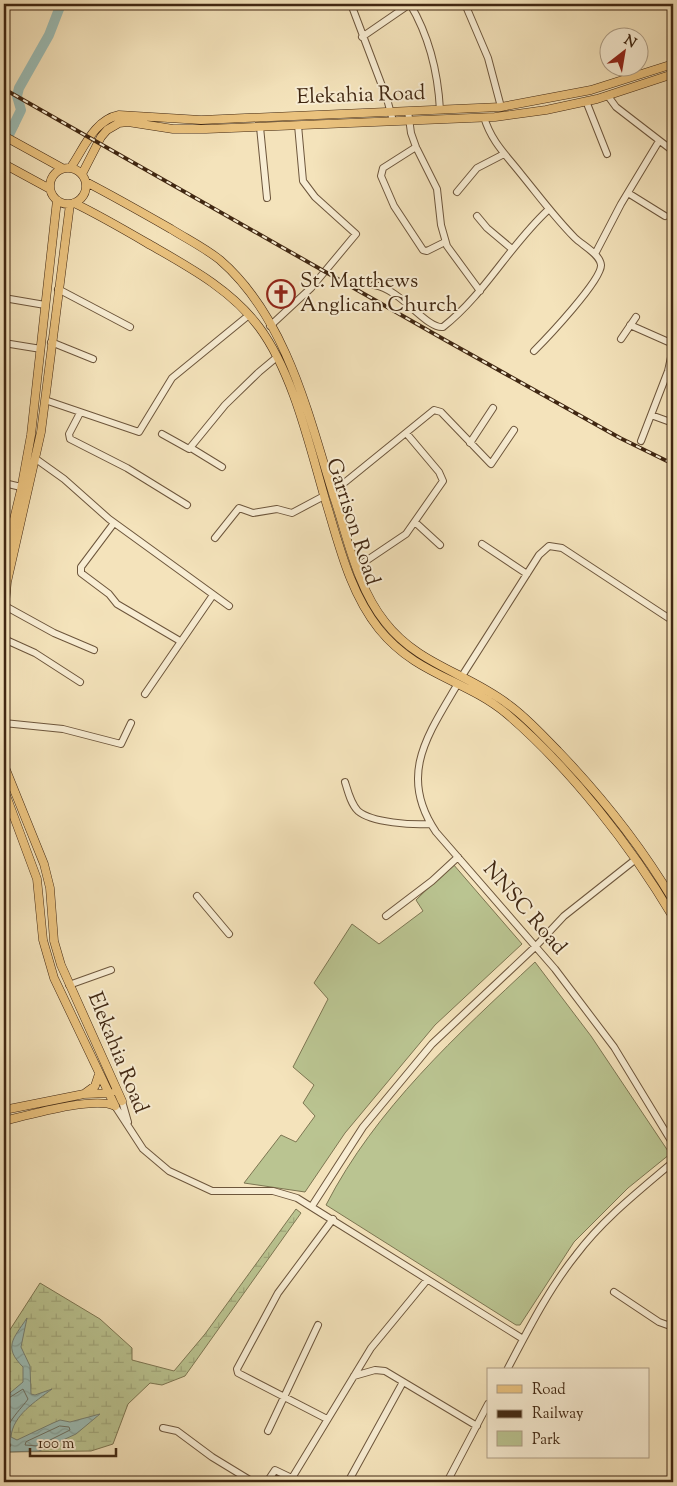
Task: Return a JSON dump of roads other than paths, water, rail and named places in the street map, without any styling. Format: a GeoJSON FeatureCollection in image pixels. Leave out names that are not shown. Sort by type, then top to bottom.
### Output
{"type":"FeatureCollection","features":[{"type":"Feature","properties":{"kind":"main road","name":"Elekahia Road"},"geometry":{"type":"LineString","coordinates":[[70,167],[96,128],[109,118],[119,114],[202,120],[501,107],[591,90],[673,64]]}},
{"type":"Feature","properties":{"kind":"main road","name":"Elekahia Road"},"geometry":{"type":"LineString","coordinates":[[82,174],[101,137],[107,130],[120,123],[128,122],[189,129],[484,117],[546,110],[608,96],[673,74]]}},
{"type":"Feature","properties":{"kind":"main road"},"geometry":{"type":"LineString","coordinates":[[4,136],[62,168]]}},
{"type":"Feature","properties":{"kind":"main road"},"geometry":{"type":"LineString","coordinates":[[4,164],[50,189],[57,200],[31,436],[4,561]]}},
{"type":"Feature","properties":{"kind":"main road"},"geometry":{"type":"LineString","coordinates":[[4,615],[15,547],[36,459],[58,289],[72,204],[84,195],[86,182],[82,174],[70,167],[62,168],[52,176],[50,189]]}},
{"type":"Feature","properties":{"kind":"main road","name":"Garrison Road"},"geometry":{"type":"LineString","coordinates":[[86,182],[217,258],[242,284],[281,344],[298,383],[357,567],[377,611],[394,633],[426,660],[462,676],[498,697],[528,721],[588,783],[631,836],[673,900]]}},
{"type":"Feature","properties":{"kind":"main road"},"geometry":{"type":"LineString","coordinates":[[57,200],[72,204]]}},
{"type":"Feature","properties":{"kind":"main road","name":"Garrison Road"},"geometry":{"type":"LineString","coordinates":[[72,204],[111,222],[192,270],[230,297],[259,326],[277,358],[299,414],[349,575],[356,593],[370,617],[387,639],[408,658],[483,698],[507,715],[558,765],[604,817],[636,859],[673,917]]}},
{"type":"Feature","properties":{"kind":"main road","name":"Elekahia Road"},"geometry":{"type":"LineString","coordinates":[[4,765],[44,864],[50,888],[54,941],[61,965],[112,1078],[119,1104]]}},
{"type":"Feature","properties":{"kind":"main road","name":"Elekahia Road"},"geometry":{"type":"LineString","coordinates":[[4,790],[37,878],[43,940],[54,978],[98,1074],[108,1092],[119,1104]]}},
{"type":"Feature","properties":{"kind":"main road"},"geometry":{"type":"LineString","coordinates":[[84,1094],[95,1086],[98,1074]]}},
{"type":"Feature","properties":{"kind":"main road"},"geometry":{"type":"LineString","coordinates":[[90,1102],[108,1092],[112,1078]]}},
{"type":"Feature","properties":{"kind":"main road"},"geometry":{"type":"LineString","coordinates":[[4,1110],[84,1094],[108,1092]]}},
{"type":"Feature","properties":{"kind":"main road"},"geometry":{"type":"LineString","coordinates":[[4,1121],[90,1102],[119,1104]]}},
{"type":"Feature","properties":{"kind":"street"},"geometry":{"type":"LineString","coordinates":[[350,4],[392,112],[393,120]]}},
{"type":"Feature","properties":{"kind":"street"},"geometry":{"type":"LineString","coordinates":[[362,37],[410,4],[418,17],[434,63],[440,110]]}},
{"type":"Feature","properties":{"kind":"street"},"geometry":{"type":"LineString","coordinates":[[465,4],[490,66],[501,107]]}},
{"type":"Feature","properties":{"kind":"street"},"geometry":{"type":"LineString","coordinates":[[608,96],[616,107],[673,151]]}},
{"type":"Feature","properties":{"kind":"street"},"geometry":{"type":"LineString","coordinates":[[586,101],[607,154]]}},
{"type":"Feature","properties":{"kind":"street"},"geometry":{"type":"LineString","coordinates":[[408,111],[416,147],[437,189],[445,242],[458,264],[480,291]]}},
{"type":"Feature","properties":{"kind":"street"},"geometry":{"type":"LineString","coordinates":[[484,117],[494,140],[548,210],[595,254],[601,264],[600,271],[565,318],[534,351]]}},
{"type":"Feature","properties":{"kind":"street"},"geometry":{"type":"LineString","coordinates":[[270,326],[311,288],[356,234],[356,231],[315,197],[303,181],[298,124]]}},
{"type":"Feature","properties":{"kind":"street"},"geometry":{"type":"LineString","coordinates":[[260,127],[267,198]]}},
{"type":"Feature","properties":{"kind":"street"},"geometry":{"type":"LineString","coordinates":[[595,254],[659,141]]}},
{"type":"Feature","properties":{"kind":"street"},"geometry":{"type":"LineString","coordinates":[[416,147],[383,168],[381,176],[394,206],[423,250],[427,251],[445,242]]}},
{"type":"Feature","properties":{"kind":"street"},"geometry":{"type":"LineString","coordinates":[[457,192],[478,168],[504,154]]}},
{"type":"Feature","properties":{"kind":"street"},"geometry":{"type":"LineString","coordinates":[[628,193],[665,216]]}},
{"type":"Feature","properties":{"kind":"street"},"geometry":{"type":"LineString","coordinates":[[374,285],[386,288],[399,296],[426,320],[440,327],[466,306],[480,291],[512,249],[548,210]]}},
{"type":"Feature","properties":{"kind":"street"},"geometry":{"type":"LineString","coordinates":[[477,216],[487,228],[512,249]]}},
{"type":"Feature","properties":{"kind":"street"},"geometry":{"type":"LineString","coordinates":[[58,289],[130,327]]}},
{"type":"Feature","properties":{"kind":"street"},"geometry":{"type":"LineString","coordinates":[[4,298],[45,305]]}},
{"type":"Feature","properties":{"kind":"street"},"geometry":{"type":"LineString","coordinates":[[45,400],[139,432],[172,378],[248,315]]}},
{"type":"Feature","properties":{"kind":"street"},"geometry":{"type":"LineString","coordinates":[[621,339],[636,317]]}},
{"type":"Feature","properties":{"kind":"street"},"geometry":{"type":"LineString","coordinates":[[630,325],[673,344]]}},
{"type":"Feature","properties":{"kind":"street"},"geometry":{"type":"LineString","coordinates":[[52,342],[93,359]]}},
{"type":"Feature","properties":{"kind":"street"},"geometry":{"type":"LineString","coordinates":[[4,343],[41,349]]}},
{"type":"Feature","properties":{"kind":"street"},"geometry":{"type":"LineString","coordinates":[[641,441],[673,349]]}},
{"type":"Feature","properties":{"kind":"street"},"geometry":{"type":"LineString","coordinates":[[191,448],[225,405],[268,364],[277,358]]}},
{"type":"Feature","properties":{"kind":"street"},"geometry":{"type":"LineString","coordinates":[[470,443],[493,408]]}},
{"type":"Feature","properties":{"kind":"street"},"geometry":{"type":"LineString","coordinates":[[333,492],[438,410],[488,462],[492,463],[514,430]]}},
{"type":"Feature","properties":{"kind":"street"},"geometry":{"type":"LineString","coordinates":[[80,413],[68,434],[70,439],[126,468],[187,505]]}},
{"type":"Feature","properties":{"kind":"street"},"geometry":{"type":"LineString","coordinates":[[651,415],[673,423]]}},
{"type":"Feature","properties":{"kind":"street"},"geometry":{"type":"LineString","coordinates":[[162,434],[184,448],[191,448],[222,467]]}},
{"type":"Feature","properties":{"kind":"street"},"geometry":{"type":"LineString","coordinates":[[357,567],[406,534],[416,523],[443,479],[407,434]]}},
{"type":"Feature","properties":{"kind":"street"},"geometry":{"type":"LineString","coordinates":[[36,459],[64,479],[114,523],[229,606]]}},
{"type":"Feature","properties":{"kind":"street"},"geometry":{"type":"LineString","coordinates":[[4,483],[21,487]]}},
{"type":"Feature","properties":{"kind":"street"},"geometry":{"type":"LineString","coordinates":[[215,538],[239,508],[253,513],[277,509],[292,512],[324,496]]}},
{"type":"Feature","properties":{"kind":"street"},"geometry":{"type":"LineString","coordinates":[[114,523],[81,568],[81,573],[109,594],[117,604],[180,641]]}},
{"type":"Feature","properties":{"kind":"street"},"geometry":{"type":"LineString","coordinates":[[416,523],[440,545]]}},
{"type":"Feature","properties":{"kind":"street"},"geometry":{"type":"LineString","coordinates":[[482,544],[527,574]]}},
{"type":"Feature","properties":{"kind":"street"},"geometry":{"type":"LineString","coordinates":[[462,676],[544,549],[554,546],[572,554],[673,621]]}},
{"type":"Feature","properties":{"kind":"street"},"geometry":{"type":"LineString","coordinates":[[145,694],[180,641],[214,595]]}},
{"type":"Feature","properties":{"kind":"street"},"geometry":{"type":"LineString","coordinates":[[5,606],[54,633],[94,650]]}},
{"type":"Feature","properties":{"kind":"street"},"geometry":{"type":"LineString","coordinates":[[4,639],[35,653],[80,682]]}},
{"type":"Feature","properties":{"kind":"street","name":"NNSC Road"},"geometry":{"type":"LineString","coordinates":[[457,685],[427,737],[417,768],[420,800],[430,824],[536,946],[614,1047],[673,1144]]}},
{"type":"Feature","properties":{"kind":"street"},"geometry":{"type":"LineString","coordinates":[[4,724],[63,729],[120,744],[132,723]]}},
{"type":"Feature","properties":{"kind":"street"},"geometry":{"type":"LineString","coordinates":[[345,782],[354,805],[364,815],[401,823],[430,824]]}},
{"type":"Feature","properties":{"kind":"street"},"geometry":{"type":"LineString","coordinates":[[386,916],[432,881],[458,857]]}},
{"type":"Feature","properties":{"kind":"street"},"geometry":{"type":"LineString","coordinates":[[312,1206],[364,1127],[416,1061],[536,946],[564,916],[636,859]]}},
{"type":"Feature","properties":{"kind":"street"},"geometry":{"type":"LineString","coordinates":[[197,896],[229,934]]}},
{"type":"Feature","properties":{"kind":"street"},"geometry":{"type":"LineString","coordinates":[[70,985],[110,970]]}},
{"type":"Feature","properties":{"kind":"street","name":"Elekahia Road"},"geometry":{"type":"LineString","coordinates":[[119,1104],[130,1128],[143,1149],[155,1162],[203,1188],[218,1192],[273,1191],[289,1194],[333,1219],[523,1339]]}},
{"type":"Feature","properties":{"kind":"street"},"geometry":{"type":"LineString","coordinates":[[507,1368],[559,1277],[577,1254],[614,1214],[673,1162]]}},
{"type":"Feature","properties":{"kind":"street"},"geometry":{"type":"LineString","coordinates":[[327,1419],[238,1373],[237,1369],[278,1293],[333,1219]]}},
{"type":"Feature","properties":{"kind":"street"},"geometry":{"type":"LineString","coordinates":[[292,1478],[371,1348],[427,1280]]}},
{"type":"Feature","properties":{"kind":"street"},"geometry":{"type":"LineString","coordinates":[[614,1292],[659,1322],[673,1327]]}},
{"type":"Feature","properties":{"kind":"street"},"geometry":{"type":"LineString","coordinates":[[268,1431],[318,1325]]}},
{"type":"Feature","properties":{"kind":"street"},"geometry":{"type":"LineString","coordinates":[[354,1376],[380,1370],[477,1426]]}},
{"type":"Feature","properties":{"kind":"street"},"geometry":{"type":"LineString","coordinates":[[348,1482],[403,1382]]}},
{"type":"Feature","properties":{"kind":"street"},"geometry":{"type":"LineString","coordinates":[[447,1482],[487,1406]]}},
{"type":"Feature","properties":{"kind":"street"},"geometry":{"type":"LineString","coordinates":[[163,1428],[177,1431],[212,1457],[253,1482]]}},
{"type":"Feature","properties":{"kind":"street"},"geometry":{"type":"LineString","coordinates":[[267,1482],[275,1470],[300,1482]]}},
{"type":"Feature","properties":{"kind":"water"},"geometry":{"type":"Polygon","coordinates":[[[20,110],[22,111],[18,126],[4,151],[4,138],[20,110]]]}},
{"type":"Feature","properties":{"kind":"water"},"geometry":{"type":"Polygon","coordinates":[[[27,1318],[21,1347],[30,1366],[31,1394],[35,1395],[52,1389],[20,1416],[11,1437],[17,1440],[60,1420],[70,1422],[100,1414],[76,1434],[39,1451],[4,1452],[4,1398],[23,1382],[23,1367],[13,1354],[12,1343],[27,1318]]]}},
{"type":"Feature","properties":{"kind":"waterway"},"geometry":{"type":"LineString","coordinates":[[4,145],[21,110],[17,96],[19,88],[49,35],[61,4]]}},
{"type":"Feature","properties":{"kind":"railway"},"geometry":{"type":"LineString","coordinates":[[4,89],[445,340],[620,438],[673,464]]}},
{"type":"Feature","properties":{"kind":"place","name":"St. Matthews Anglican Church"},"geometry":{"type":"Point","coordinates":[281,294]}}]}
